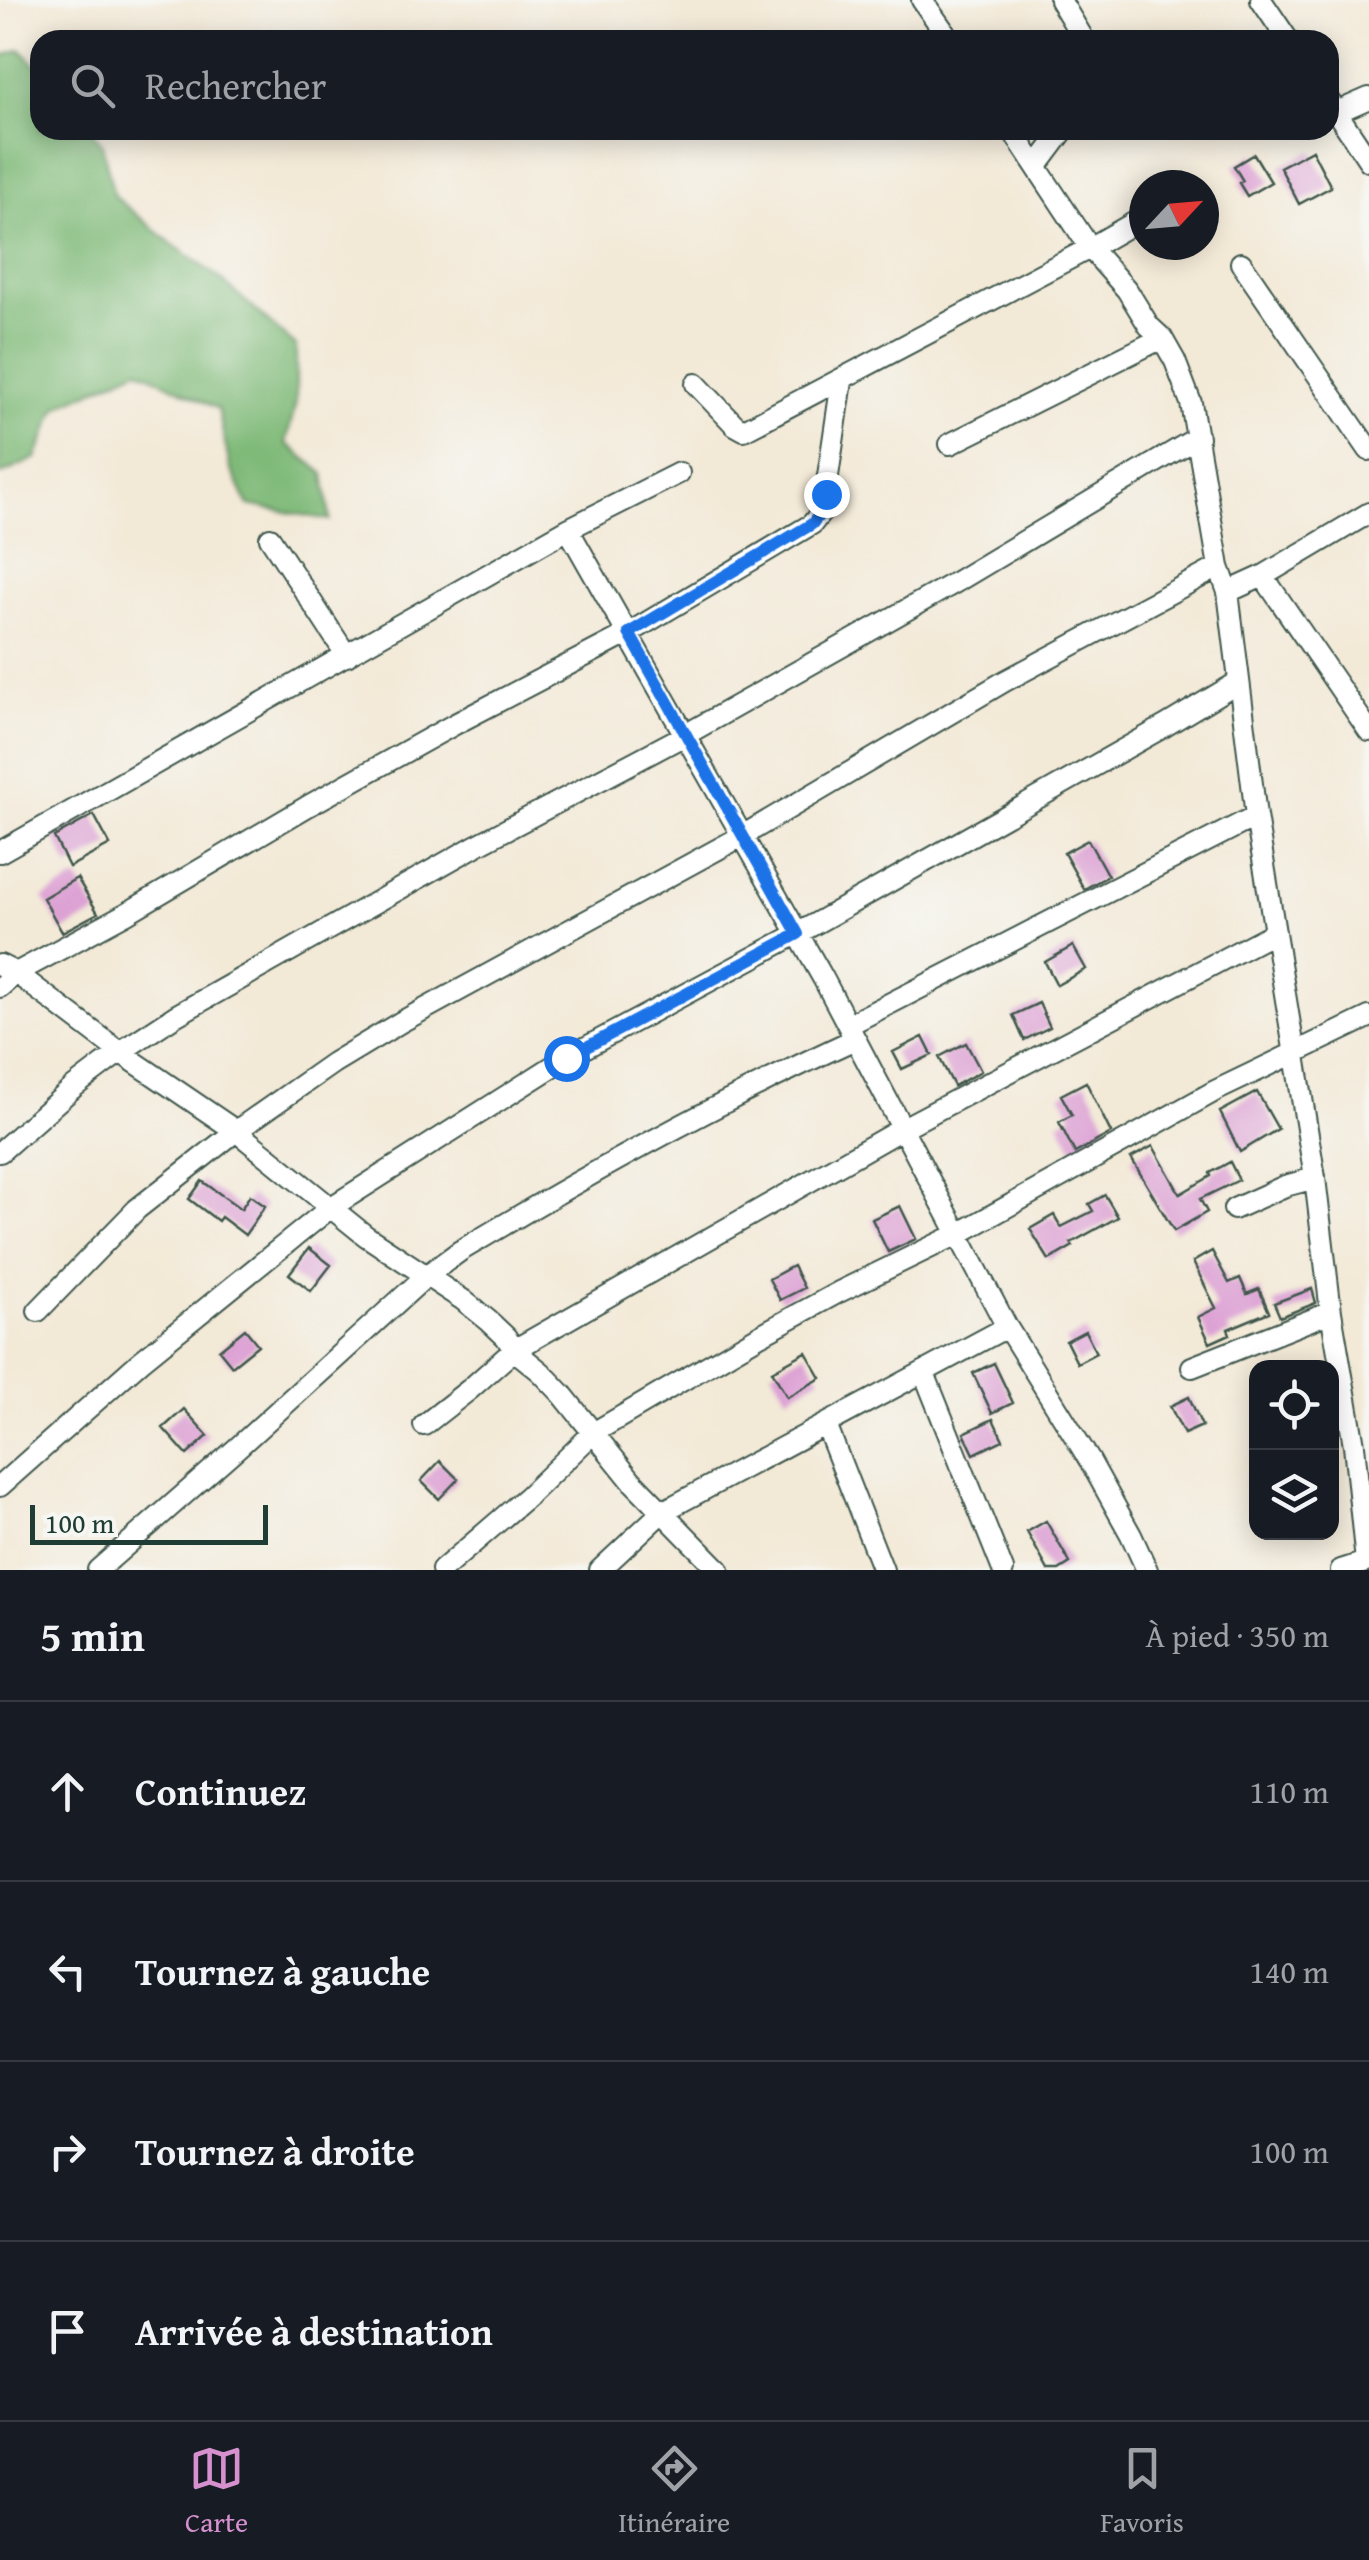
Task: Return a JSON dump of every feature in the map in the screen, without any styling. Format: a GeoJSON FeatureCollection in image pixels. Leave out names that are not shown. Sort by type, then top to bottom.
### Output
{"type":"FeatureCollection","features":[{"type":"Feature","properties":{"kind":"street"},"geometry":{"type":"LineString","coordinates":[[922,0],[943,30]]}},
{"type":"Feature","properties":{"kind":"street"},"geometry":{"type":"LineString","coordinates":[[1060,0],[1078,30]]}},
{"type":"Feature","properties":{"kind":"street"},"geometry":{"type":"LineString","coordinates":[[1261,0],[1281,30]]}},
{"type":"Feature","properties":{"kind":"street"},"geometry":{"type":"LineString","coordinates":[[1339,106],[1369,98]]}},
{"type":"Feature","properties":{"kind":"street"},"geometry":{"type":"LineString","coordinates":[[1339,116],[1369,161]]}},
{"type":"Feature","properties":{"kind":"street"},"geometry":{"type":"LineString","coordinates":[[1019,140],[1090,248],[1162,338],[1191,403],[1219,566],[1228,592],[1256,816],[1354,1445],[1367,1561],[1341,1570]]}},
{"type":"Feature","properties":{"kind":"street"},"geometry":{"type":"LineString","coordinates":[[1037,166],[1056,140]]}},
{"type":"Feature","properties":{"kind":"street"},"geometry":{"type":"LineString","coordinates":[[696,384],[744,430],[1129,226]]}},
{"type":"Feature","properties":{"kind":"street"},"geometry":{"type":"LineString","coordinates":[[1241,264],[1369,450]]}},
{"type":"Feature","properties":{"kind":"street"},"geometry":{"type":"LineString","coordinates":[[950,444],[1162,338]]}},
{"type":"Feature","properties":{"kind":"street"},"geometry":{"type":"LineString","coordinates":[[719,1570],[632,1481],[542,1372],[514,1350],[489,1321],[366,1236],[236,1131],[5,975],[127,913],[438,733],[629,633],[812,524],[823,510],[842,380]]}},
{"type":"Feature","properties":{"kind":"street"},"geometry":{"type":"LineString","coordinates":[[0,1152],[74,1087],[176,1016],[444,864],[685,736],[956,582],[1198,437]]}},
{"type":"Feature","properties":{"kind":"street"},"geometry":{"type":"LineString","coordinates":[[0,852],[568,529],[678,474]]}},
{"type":"Feature","properties":{"kind":"street"},"geometry":{"type":"LineString","coordinates":[[1228,592],[1369,513]]}},
{"type":"Feature","properties":{"kind":"street"},"geometry":{"type":"LineString","coordinates":[[568,529],[852,1032],[1007,1327],[1098,1475],[1147,1570]]}},
{"type":"Feature","properties":{"kind":"street"},"geometry":{"type":"LineString","coordinates":[[270,538],[347,656]]}},
{"type":"Feature","properties":{"kind":"street"},"geometry":{"type":"LineString","coordinates":[[38,1312],[137,1209],[236,1131],[332,1063],[742,836],[1006,681],[1219,566]]}},
{"type":"Feature","properties":{"kind":"street"},"geometry":{"type":"LineString","coordinates":[[1262,576],[1369,731]]}},
{"type":"Feature","properties":{"kind":"street"},"geometry":{"type":"LineString","coordinates":[[0,1486],[141,1361],[330,1208],[566,1058],[798,934],[1238,682]]}},
{"type":"Feature","properties":{"kind":"street"},"geometry":{"type":"LineString","coordinates":[[98,1570],[426,1276],[460,1251],[852,1032],[1256,816]]}},
{"type":"Feature","properties":{"kind":"street"},"geometry":{"type":"LineString","coordinates":[[424,1425],[514,1350],[903,1128],[1275,932]]}},
{"type":"Feature","properties":{"kind":"street"},"geometry":{"type":"LineString","coordinates":[[442,1570],[593,1433],[839,1292],[960,1233],[1198,1100],[1368,1018]]}},
{"type":"Feature","properties":{"kind":"street"},"geometry":{"type":"LineString","coordinates":[[1234,1210],[1285,1186],[1314,1178]]}},
{"type":"Feature","properties":{"kind":"street"},"geometry":{"type":"LineString","coordinates":[[1192,1367],[1331,1312]]}},
{"type":"Feature","properties":{"kind":"street"},"geometry":{"type":"LineString","coordinates":[[600,1570],[662,1512],[1007,1327]]}},
{"type":"Feature","properties":{"kind":"street"},"geometry":{"type":"LineString","coordinates":[[924,1373],[1002,1570]]}},
{"type":"Feature","properties":{"kind":"street"},"geometry":{"type":"LineString","coordinates":[[826,1425],[883,1570]]}},
{"type":"Feature","properties":{"kind":"green space"},"geometry":{"type":"Polygon","coordinates":[[[20,49],[30,59],[30,140],[99,140],[114,196],[218,277],[296,346],[296,402],[286,443],[324,474],[330,520],[248,505],[230,467],[218,409],[138,369],[57,407],[36,458],[0,475],[0,57],[20,49]]]}},
{"type":"Feature","properties":{"kind":"building"},"geometry":{"type":"Polygon","coordinates":[[[1312,150],[1331,187],[1299,204],[1280,167],[1312,150]]]}},
{"type":"Feature","properties":{"kind":"building"},"geometry":{"type":"Polygon","coordinates":[[[1254,154],[1271,182],[1247,196],[1234,166],[1254,154]]]}},
{"type":"Feature","properties":{"kind":"building"},"geometry":{"type":"Polygon","coordinates":[[[94,815],[110,845],[69,867],[54,837],[94,815]]]}},
{"type":"Feature","properties":{"kind":"building"},"geometry":{"type":"Polygon","coordinates":[[[1088,840],[1108,876],[1084,889],[1064,853],[1088,840]]]}},
{"type":"Feature","properties":{"kind":"building"},"geometry":{"type":"Polygon","coordinates":[[[77,878],[98,913],[62,932],[43,898],[77,878]]]}},
{"type":"Feature","properties":{"kind":"building"},"geometry":{"type":"Polygon","coordinates":[[[1073,946],[1086,969],[1057,985],[1045,962],[1073,946]]]}},
{"type":"Feature","properties":{"kind":"building"},"geometry":{"type":"Polygon","coordinates":[[[1039,1003],[1050,1027],[1024,1040],[1013,1015],[1039,1003]]]}},
{"type":"Feature","properties":{"kind":"building"},"geometry":{"type":"Polygon","coordinates":[[[923,1037],[932,1055],[902,1069],[893,1052],[923,1037]]]}},
{"type":"Feature","properties":{"kind":"building"},"geometry":{"type":"Polygon","coordinates":[[[966,1043],[981,1071],[954,1086],[939,1057],[966,1043]]]}},
{"type":"Feature","properties":{"kind":"building"},"geometry":{"type":"Polygon","coordinates":[[[1086,1082],[1111,1133],[1075,1153],[1059,1122],[1072,1115],[1061,1095],[1086,1082]]]}},
{"type":"Feature","properties":{"kind":"building"},"geometry":{"type":"Polygon","coordinates":[[[1257,1092],[1278,1129],[1240,1152],[1220,1112],[1257,1092]]]}},
{"type":"Feature","properties":{"kind":"building"},"geometry":{"type":"Polygon","coordinates":[[[1153,1146],[1180,1194],[1230,1162],[1239,1180],[1200,1199],[1207,1212],[1174,1231],[1131,1158],[1153,1146]]]}},
{"type":"Feature","properties":{"kind":"building"},"geometry":{"type":"Polygon","coordinates":[[[202,1181],[241,1209],[250,1195],[265,1206],[245,1235],[189,1199],[202,1181]]]}},
{"type":"Feature","properties":{"kind":"building"},"geometry":{"type":"Polygon","coordinates":[[[1105,1195],[1118,1217],[1049,1260],[1030,1229],[1054,1215],[1061,1227],[1093,1211],[1089,1204],[1105,1195]]]}},
{"type":"Feature","properties":{"kind":"building"},"geometry":{"type":"Polygon","coordinates":[[[900,1206],[916,1239],[888,1252],[872,1219],[900,1206]]]}},
{"type":"Feature","properties":{"kind":"building"},"geometry":{"type":"Polygon","coordinates":[[[309,1248],[331,1265],[311,1291],[289,1274],[309,1248]]]}},
{"type":"Feature","properties":{"kind":"building"},"geometry":{"type":"Polygon","coordinates":[[[1212,1251],[1229,1283],[1240,1278],[1247,1294],[1259,1289],[1269,1312],[1228,1329],[1230,1334],[1210,1343],[1198,1317],[1216,1308],[1193,1262],[1212,1251]]]}},
{"type":"Feature","properties":{"kind":"building"},"geometry":{"type":"Polygon","coordinates":[[[793,1266],[804,1288],[780,1300],[769,1279],[793,1266]]]}},
{"type":"Feature","properties":{"kind":"building"},"geometry":{"type":"Polygon","coordinates":[[[1312,1289],[1316,1303],[1280,1317],[1274,1303],[1312,1289]]]}},
{"type":"Feature","properties":{"kind":"building"},"geometry":{"type":"Polygon","coordinates":[[[245,1329],[258,1345],[232,1366],[219,1350],[245,1329]]]}},
{"type":"Feature","properties":{"kind":"building"},"geometry":{"type":"Polygon","coordinates":[[[1085,1331],[1096,1353],[1077,1363],[1066,1341],[1085,1331]]]}},
{"type":"Feature","properties":{"kind":"building"},"geometry":{"type":"Polygon","coordinates":[[[806,1352],[821,1378],[787,1397],[772,1371],[806,1352]]]}},
{"type":"Feature","properties":{"kind":"building"},"geometry":{"type":"Polygon","coordinates":[[[994,1363],[1013,1403],[992,1413],[973,1373],[994,1363]]]}},
{"type":"Feature","properties":{"kind":"building"},"geometry":{"type":"Polygon","coordinates":[[[1189,1397],[1202,1426],[1184,1434],[1170,1406],[1189,1397]]]}},
{"type":"Feature","properties":{"kind":"building"},"geometry":{"type":"Polygon","coordinates":[[[184,1409],[208,1436],[187,1455],[163,1428],[184,1409]]]}},
{"type":"Feature","properties":{"kind":"building"},"geometry":{"type":"Polygon","coordinates":[[[993,1419],[1003,1440],[974,1454],[964,1433],[993,1419]]]}},
{"type":"Feature","properties":{"kind":"building"},"geometry":{"type":"Polygon","coordinates":[[[440,1461],[458,1479],[439,1499],[421,1481],[440,1461]]]}},
{"type":"Feature","properties":{"kind":"building"},"geometry":{"type":"Polygon","coordinates":[[[1046,1521],[1070,1563],[1059,1570],[1048,1570],[1027,1532],[1046,1521]]]}},
{"type":"Feature","properties":{"kind":"route"},"geometry":{"type":"LineString","coordinates":[[566,1058],[798,934],[629,633],[812,524],[823,510],[826,494]]}}]}
